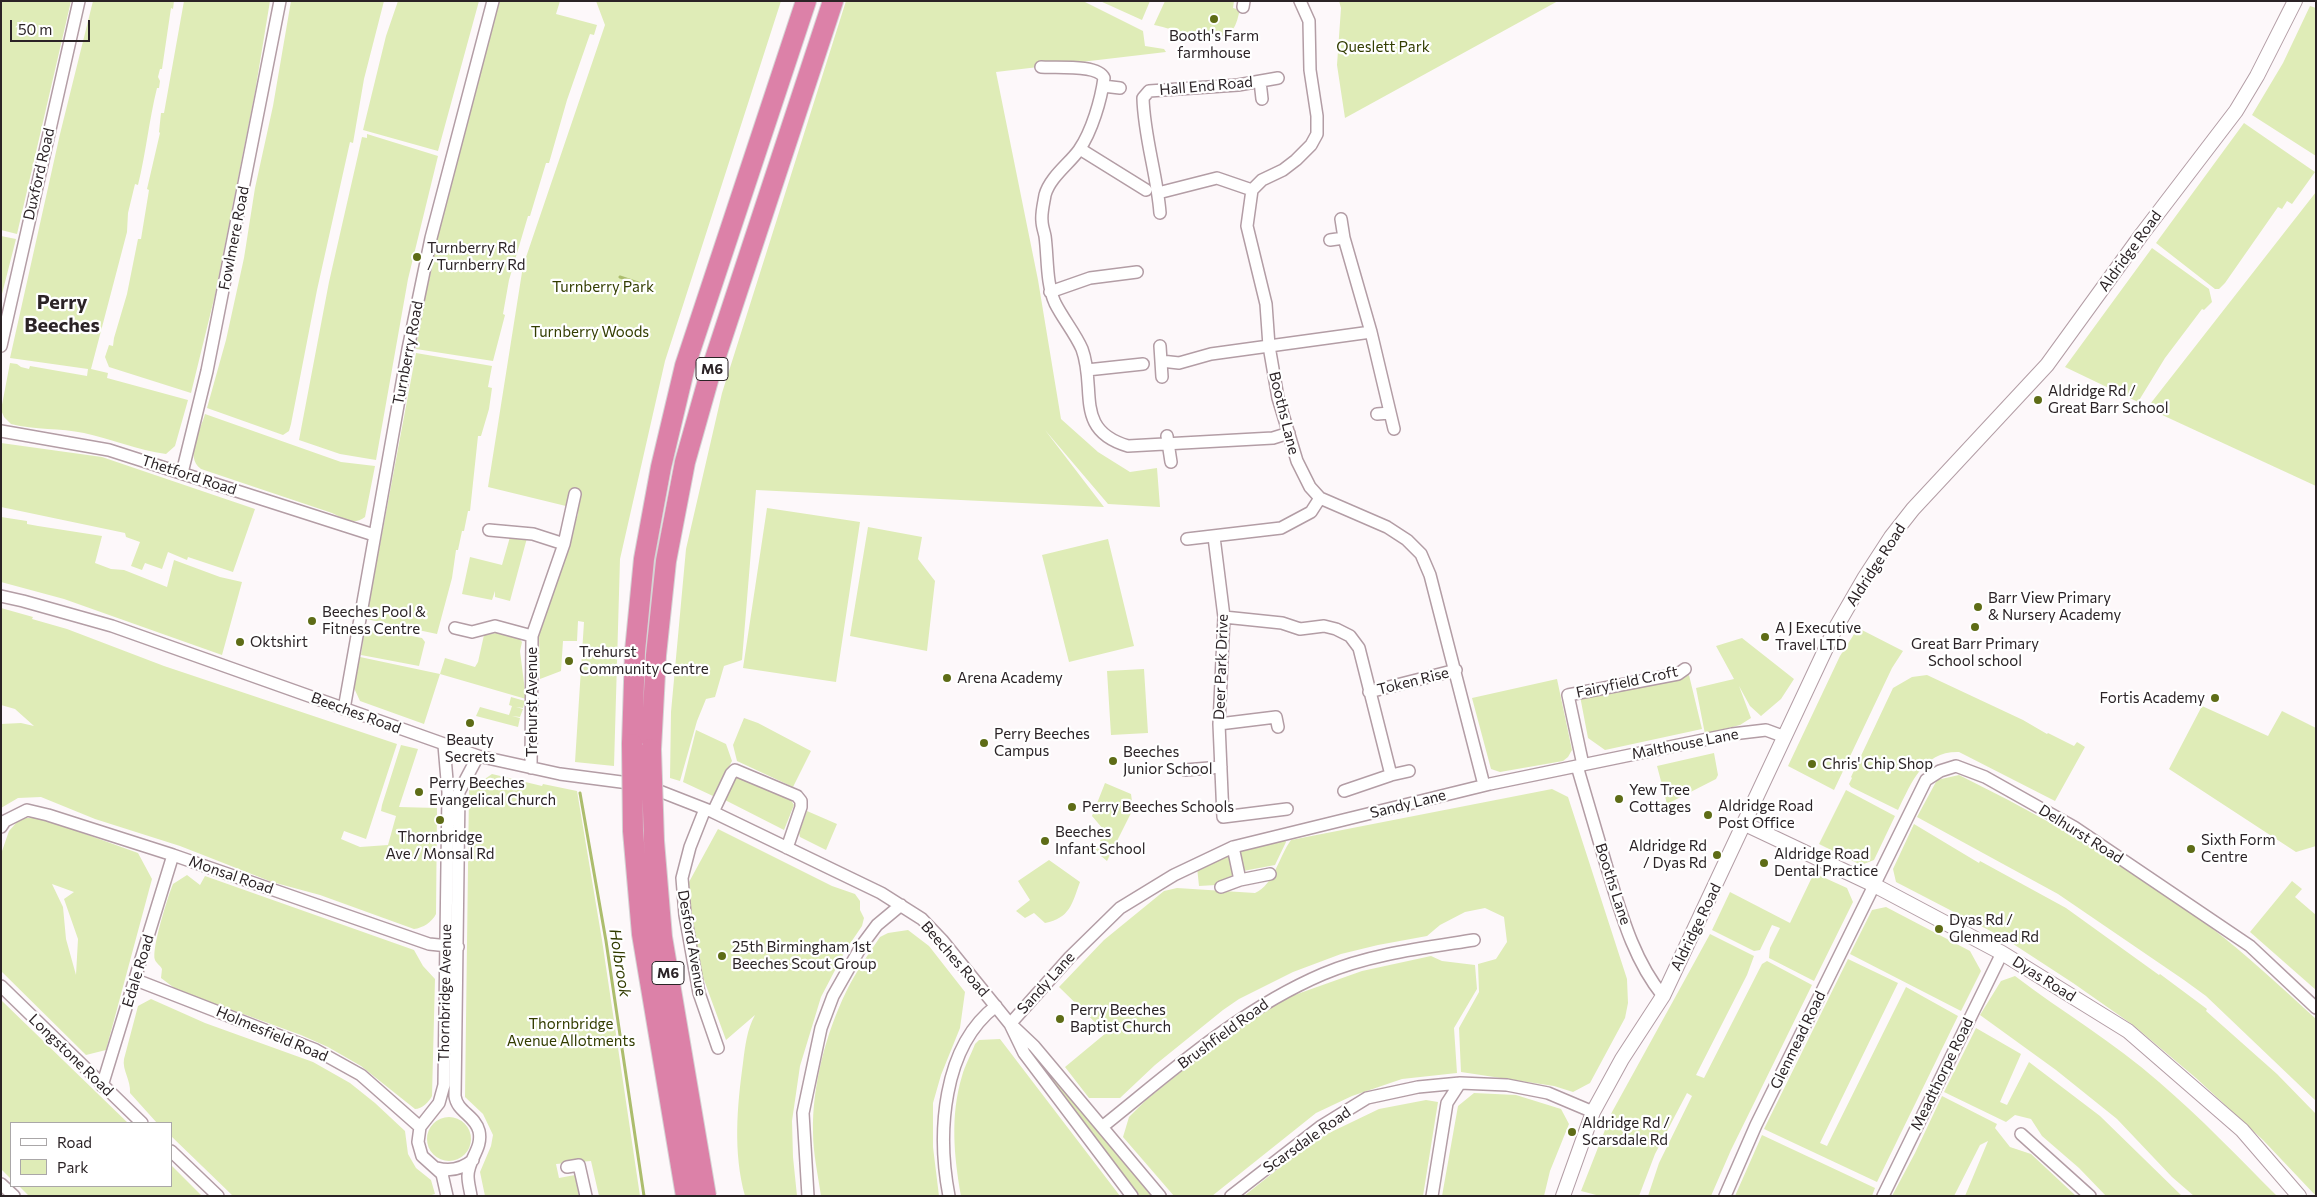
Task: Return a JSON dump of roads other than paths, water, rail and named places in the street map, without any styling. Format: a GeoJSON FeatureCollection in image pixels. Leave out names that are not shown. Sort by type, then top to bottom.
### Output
{"type":"FeatureCollection","features":[{"type":"Feature","properties":{"kind":"highway","name":"M6"},"geometry":{"type":"LineString","coordinates":[[686,1196],[642,934],[633,831],[632,744],[635,651],[644,560],[661,467],[685,366],[806,1]]}},
{"type":"Feature","properties":{"kind":"highway","name":"M6"},"geometry":{"type":"LineString","coordinates":[[706,1196],[662,937],[654,841],[651,749],[656,655],[666,561],[685,462],[709,377],[833,1]]}},
{"type":"Feature","properties":{"kind":"street","name":"Duxford Road"},"geometry":{"type":"LineString","coordinates":[[1,346],[79,1]]}},
{"type":"Feature","properties":{"kind":"street","name":"Fowlmere Road"},"geometry":{"type":"LineString","coordinates":[[182,473],[207,371],[280,1]]}},
{"type":"Feature","properties":{"kind":"street","name":"Turnberry Road"},"geometry":{"type":"LineString","coordinates":[[344,709],[408,349],[431,238],[493,1]]}},
{"type":"Feature","properties":{"kind":"street"},"geometry":{"type":"LineString","coordinates":[[1158,193],[1216,178],[1252,190],[1262,180],[1283,170],[1311,145],[1317,134],[1317,116],[1310,70],[1309,21],[1300,1]]}},
{"type":"Feature","properties":{"kind":"street","name":"Aldridge Road"},"geometry":{"type":"LineString","coordinates":[[1563,1196],[1593,1112],[1622,1059],[1663,996],[1835,630],[1865,577],[1913,509],[2047,365],[2142,234],[2236,111],[2295,1]]}},
{"type":"Feature","properties":{"kind":"street"},"geometry":{"type":"LineString","coordinates":[[1041,67],[1094,69],[1102,73],[1103,86],[1095,113],[1080,149],[1051,182],[1046,193],[1041,220],[1045,235],[1050,292],[1082,349],[1087,370],[1087,397],[1091,416],[1099,430],[1114,442],[1128,446],[1168,441],[1273,438],[1289,433]]}},
{"type":"Feature","properties":{"kind":"street","name":"Hall End Road"},"geometry":{"type":"LineString","coordinates":[[1160,212],[1145,128],[1143,98],[1149,92],[1238,85],[1278,78]]}},
{"type":"Feature","properties":{"kind":"street"},"geometry":{"type":"LineString","coordinates":[[1260,81],[1262,99]]}},
{"type":"Feature","properties":{"kind":"street"},"geometry":{"type":"LineString","coordinates":[[1103,86],[1120,88]]}},
{"type":"Feature","properties":{"kind":"street"},"geometry":{"type":"LineString","coordinates":[[1080,149],[1146,190]]}},
{"type":"Feature","properties":{"kind":"street","name":"Booths Lane"},"geometry":{"type":"LineString","coordinates":[[1252,190],[1247,226],[1266,304],[1269,346],[1278,398],[1297,461],[1310,487],[1320,498],[1387,528],[1407,540],[1421,554],[1430,575],[1456,670],[1484,785]]}},
{"type":"Feature","properties":{"kind":"street"},"geometry":{"type":"LineString","coordinates":[[1341,220],[1344,238],[1394,429]]}},
{"type":"Feature","properties":{"kind":"street"},"geometry":{"type":"LineString","coordinates":[[1330,240],[1344,238]]}},
{"type":"Feature","properties":{"kind":"street"},"geometry":{"type":"LineString","coordinates":[[1050,292],[1090,278],[1137,272]]}},
{"type":"Feature","properties":{"kind":"street"},"geometry":{"type":"LineString","coordinates":[[1161,362],[1179,363],[1211,354],[1370,332]]}},
{"type":"Feature","properties":{"kind":"street"},"geometry":{"type":"LineString","coordinates":[[1160,346],[1162,377]]}},
{"type":"Feature","properties":{"kind":"street"},"geometry":{"type":"LineString","coordinates":[[1087,370],[1143,364]]}},
{"type":"Feature","properties":{"kind":"street"},"geometry":{"type":"LineString","coordinates":[[1377,414],[1390,413]]}},
{"type":"Feature","properties":{"kind":"street","name":"Thetford Road"},"geometry":{"type":"LineString","coordinates":[[1,431],[109,450],[374,535]]}},
{"type":"Feature","properties":{"kind":"street"},"geometry":{"type":"LineString","coordinates":[[1168,441],[1171,462]]}},
{"type":"Feature","properties":{"kind":"street","name":"Trehurst Avenue"},"geometry":{"type":"LineString","coordinates":[[531,768],[532,636],[564,544],[575,494]]}},
{"type":"Feature","properties":{"kind":"street"},"geometry":{"type":"LineString","coordinates":[[1187,538],[1214,537],[1281,528],[1311,512],[1320,498]]}},
{"type":"Feature","properties":{"kind":"street"},"geometry":{"type":"LineString","coordinates":[[489,530],[533,534],[564,544]]}},
{"type":"Feature","properties":{"kind":"street","name":"Deer Park Drive"},"geometry":{"type":"LineString","coordinates":[[1214,537],[1224,617],[1219,724],[1223,817],[1287,809]]}},
{"type":"Feature","properties":{"kind":"street","name":"Beeches Road"},"geometry":{"type":"LineString","coordinates":[[1,596],[23,600],[112,626],[478,756],[560,774],[644,785],[709,810],[881,893],[922,919],[942,940],[1010,1024],[1034,1046],[1160,1196]]}},
{"type":"Feature","properties":{"kind":"street"},"geometry":{"type":"LineString","coordinates":[[1224,617],[1282,623],[1300,629],[1324,626],[1350,636],[1359,648],[1391,775]]}},
{"type":"Feature","properties":{"kind":"street","name":"Trehurst Avenue"},"geometry":{"type":"LineString","coordinates":[[454,628],[472,632],[494,626],[532,636]]}},
{"type":"Feature","properties":{"kind":"street","name":"Fairyfield Croft"},"geometry":{"type":"LineString","coordinates":[[1568,695],[1678,674],[1686,669]]}},
{"type":"Feature","properties":{"kind":"street","name":"Token Rise"},"geometry":{"type":"LineString","coordinates":[[1370,692],[1456,670]]}},
{"type":"Feature","properties":{"kind":"street","name":"Booths Lane"},"geometry":{"type":"LineString","coordinates":[[1568,695],[1580,765],[1619,908],[1637,956],[1652,982],[1663,996]]}},
{"type":"Feature","properties":{"kind":"street"},"geometry":{"type":"LineString","coordinates":[[1219,724],[1276,717]]}},
{"type":"Feature","properties":{"kind":"street","name":"Malthouse Lane"},"geometry":{"type":"LineString","coordinates":[[1580,765],[1757,731],[1766,730],[1786,737]]}},
{"type":"Feature","properties":{"kind":"street","name":"Thornbridge Avenue"},"geometry":{"type":"LineString","coordinates":[[444,745],[452,947],[455,1096],[461,1111]]}},
{"type":"Feature","properties":{"kind":"street","name":"Thornbridge Avenue"},"geometry":{"type":"LineString","coordinates":[[420,1127],[433,1113],[439,1103],[444,1085],[459,792],[478,756]]}},
{"type":"Feature","properties":{"kind":"street","name":"Sandy Lane"},"geometry":{"type":"LineString","coordinates":[[1010,1024],[1070,957],[1120,908],[1174,875],[1233,846],[1484,785],[1580,765]]}},
{"type":"Feature","properties":{"kind":"street","name":"Delhurst Road"},"geometry":{"type":"LineString","coordinates":[[1874,885],[1926,780],[1940,771],[1956,766],[1985,777],[2074,827],[2174,894],[2250,946],[2316,1008]]}},
{"type":"Feature","properties":{"kind":"street"},"geometry":{"type":"LineString","coordinates":[[1185,770],[1221,767]]}},
{"type":"Feature","properties":{"kind":"street"},"geometry":{"type":"LineString","coordinates":[[709,810],[735,770],[797,796],[801,801],[801,807],[787,848]]}},
{"type":"Feature","properties":{"kind":"street"},"geometry":{"type":"LineString","coordinates":[[1344,791],[1409,771]]}},
{"type":"Feature","properties":{"kind":"street"},"geometry":{"type":"LineString","coordinates":[[446,772],[468,774]]}},
{"type":"Feature","properties":{"kind":"street","name":"Monsal Road"},"geometry":{"type":"LineString","coordinates":[[3,824],[27,810],[48,815],[173,855],[430,944],[452,947]]}},
{"type":"Feature","properties":{"kind":"street","name":"Desford Avenue"},"geometry":{"type":"LineString","coordinates":[[709,810],[690,847],[682,878],[685,915],[699,993],[718,1048]]}},
{"type":"Feature","properties":{"kind":"street","name":"Dyas Road"},"geometry":{"type":"LineString","coordinates":[[1745,824],[1874,885],[2002,953],[2128,1032],[2242,1130],[2299,1196]]}},
{"type":"Feature","properties":{"kind":"street"},"geometry":{"type":"LineString","coordinates":[[1233,846],[1240,880]]}},
{"type":"Feature","properties":{"kind":"street","name":"Edale Road"},"geometry":{"type":"LineString","coordinates":[[102,1086],[173,855]]}},
{"type":"Feature","properties":{"kind":"street"},"geometry":{"type":"LineString","coordinates":[[1222,887],[1240,880],[1270,874]]}},
{"type":"Feature","properties":{"kind":"street","name":"Glenmead Road"},"geometry":{"type":"LineString","coordinates":[[1724,1196],[1756,1125],[1874,885]]}},
{"type":"Feature","properties":{"kind":"street"},"geometry":{"type":"LineString","coordinates":[[808,1196],[803,1113],[821,1028],[833,996],[862,945],[877,925],[901,905]]}},
{"type":"Feature","properties":{"kind":"street","name":"Brushfield Road"},"geometry":{"type":"LineString","coordinates":[[1102,1127],[1234,1023],[1280,994],[1324,973],[1386,954],[1474,940]]}},
{"type":"Feature","properties":{"kind":"street","name":"Meadthorpe Road"},"geometry":{"type":"LineString","coordinates":[[1883,1196],[2002,953]]}},
{"type":"Feature","properties":{"kind":"street","name":"Holmesfield Road"},"geometry":{"type":"LineString","coordinates":[[136,980],[316,1050],[361,1075],[420,1127]]}},
{"type":"Feature","properties":{"kind":"street","name":"Longstone Road"},"geometry":{"type":"LineString","coordinates":[[1,986],[141,1122]]}},
{"type":"Feature","properties":{"kind":"street"},"geometry":{"type":"LineString","coordinates":[[949,1196],[946,1182],[944,1122],[951,1078],[956,1059],[967,1036],[975,1025],[996,1006]]}},
{"type":"Feature","properties":{"kind":"street","name":"Beeches Road"},"geometry":{"type":"LineString","coordinates":[[1010,1024],[1024,1053],[1132,1196]]}},
{"type":"Feature","properties":{"kind":"street"},"geometry":{"type":"LineString","coordinates":[[1432,1196],[1447,1103],[1460,1083]]}},
{"type":"Feature","properties":{"kind":"street","name":"Scarsdale Road"},"geometry":{"type":"LineString","coordinates":[[1231,1196],[1320,1127],[1367,1098],[1418,1087],[1460,1083],[1507,1085],[1548,1093],[1593,1112]]}},
{"type":"Feature","properties":{"kind":"street"},"geometry":{"type":"LineString","coordinates":[[433,1113],[444,1108],[461,1111],[473,1119],[478,1129],[478,1150],[468,1176],[472,1196]]}},
{"type":"Feature","properties":{"kind":"street"},"geometry":{"type":"LineString","coordinates":[[420,1127],[419,1150],[427,1162],[437,1168],[442,1174],[447,1196]]}},
{"type":"Feature","properties":{"kind":"street"},"geometry":{"type":"LineString","coordinates":[[2021,1134],[2090,1196]]}},
{"type":"Feature","properties":{"kind":"street"},"geometry":{"type":"LineString","coordinates":[[172,1152],[218,1196]]}},
{"type":"Feature","properties":{"kind":"street"},"geometry":{"type":"LineString","coordinates":[[437,1168],[459,1169],[473,1160]]}},
{"type":"Feature","properties":{"kind":"street"},"geometry":{"type":"LineString","coordinates":[[567,1167],[580,1165],[586,1196]]}},
{"type":"Feature","properties":{"kind":"street"},"geometry":{"type":"LineString","coordinates":[[1,1184],[14,1196]]}},
{"type":"Feature","properties":{"kind":"waterway"},"geometry":{"type":"LineString","coordinates":[[620,277],[641,284]]}},
{"type":"Feature","properties":{"kind":"waterway","name":"Holbrook"},"geometry":{"type":"LineString","coordinates":[[580,793],[606,941],[644,1196]]}},
{"type":"Feature","properties":{"kind":"place","name":"Booth's Farm farmhouse"},"geometry":{"type":"Point","coordinates":[1214,19]}},
{"type":"Feature","properties":{"kind":"place","name":"Turnberry Rd / Turnberry Rd"},"geometry":{"type":"Point","coordinates":[417,257]}},
{"type":"Feature","properties":{"kind":"place","name":"Aldridge Rd / Great Barr School"},"geometry":{"type":"Point","coordinates":[2038,400]}},
{"type":"Feature","properties":{"kind":"place","name":"Barr View Primary & Nursery Academy"},"geometry":{"type":"Point","coordinates":[1978,607]}},
{"type":"Feature","properties":{"kind":"place","name":"Beeches Pool & Fitness Centre"},"geometry":{"type":"Point","coordinates":[312,621]}},
{"type":"Feature","properties":{"kind":"place","name":"Great Barr Primary School school"},"geometry":{"type":"Point","coordinates":[1975,627]}},
{"type":"Feature","properties":{"kind":"place","name":"A J Executive Travel LTD"},"geometry":{"type":"Point","coordinates":[1765,637]}},
{"type":"Feature","properties":{"kind":"place","name":"Oktshirt"},"geometry":{"type":"Point","coordinates":[240,642]}},
{"type":"Feature","properties":{"kind":"place","name":"Trehurst Community Centre"},"geometry":{"type":"Point","coordinates":[569,661]}},
{"type":"Feature","properties":{"kind":"place","name":"Arena Academy"},"geometry":{"type":"Point","coordinates":[947,678]}},
{"type":"Feature","properties":{"kind":"place","name":"Fortis Academy"},"geometry":{"type":"Point","coordinates":[2215,698]}},
{"type":"Feature","properties":{"kind":"place","name":"Beauty Secrets"},"geometry":{"type":"Point","coordinates":[470,723]}},
{"type":"Feature","properties":{"kind":"place","name":"Perry Beeches Campus"},"geometry":{"type":"Point","coordinates":[984,743]}},
{"type":"Feature","properties":{"kind":"place","name":"Beeches Junior School"},"geometry":{"type":"Point","coordinates":[1113,761]}},
{"type":"Feature","properties":{"kind":"place","name":"Chris' Chip Shop"},"geometry":{"type":"Point","coordinates":[1812,764]}},
{"type":"Feature","properties":{"kind":"place","name":"Perry Beeches Evangelical Church"},"geometry":{"type":"Point","coordinates":[419,792]}},
{"type":"Feature","properties":{"kind":"place","name":"Yew Tree Cottages"},"geometry":{"type":"Point","coordinates":[1619,799]}},
{"type":"Feature","properties":{"kind":"place","name":"Perry Beeches Schools"},"geometry":{"type":"Point","coordinates":[1072,807]}},
{"type":"Feature","properties":{"kind":"place","name":"Aldridge Road Post Office"},"geometry":{"type":"Point","coordinates":[1708,815]}},
{"type":"Feature","properties":{"kind":"place","name":"Thornbridge Ave / Monsal Rd"},"geometry":{"type":"Point","coordinates":[440,820]}},
{"type":"Feature","properties":{"kind":"place","name":"Beeches Infant School"},"geometry":{"type":"Point","coordinates":[1045,841]}},
{"type":"Feature","properties":{"kind":"place","name":"Sixth Form Centre"},"geometry":{"type":"Point","coordinates":[2191,849]}},
{"type":"Feature","properties":{"kind":"place","name":"Aldridge Rd / Dyas Rd"},"geometry":{"type":"Point","coordinates":[1717,855]}},
{"type":"Feature","properties":{"kind":"place","name":"Aldridge Road Dental Practice"},"geometry":{"type":"Point","coordinates":[1764,863]}},
{"type":"Feature","properties":{"kind":"place","name":"Dyas Rd / Glenmead Rd"},"geometry":{"type":"Point","coordinates":[1939,929]}},
{"type":"Feature","properties":{"kind":"place","name":"25th Birmingham 1st Beeches Scout Group"},"geometry":{"type":"Point","coordinates":[722,956]}},
{"type":"Feature","properties":{"kind":"place","name":"Perry Beeches Baptist Church"},"geometry":{"type":"Point","coordinates":[1060,1019]}},
{"type":"Feature","properties":{"kind":"place","name":"Aldridge Rd / Scarsdale Rd"},"geometry":{"type":"Point","coordinates":[1572,1132]}},
{"type":"Feature","properties":{"kind":"district","name":"Perry Beeches"},"geometry":{"type":"Point","coordinates":[62,314]}},
{"type":"Feature","properties":{"kind":"park label","name":"Queslett Park"},"geometry":{"type":"Point","coordinates":[1383,47]}},
{"type":"Feature","properties":{"kind":"park label","name":"Turnberry Park"},"geometry":{"type":"Point","coordinates":[603,287]}},
{"type":"Feature","properties":{"kind":"park label","name":"Turnberry Woods"},"geometry":{"type":"Point","coordinates":[590,332]}},
{"type":"Feature","properties":{"kind":"park label","name":"Thornbridge Avenue Allotments"},"geometry":{"type":"Point","coordinates":[571,1032]}}]}
